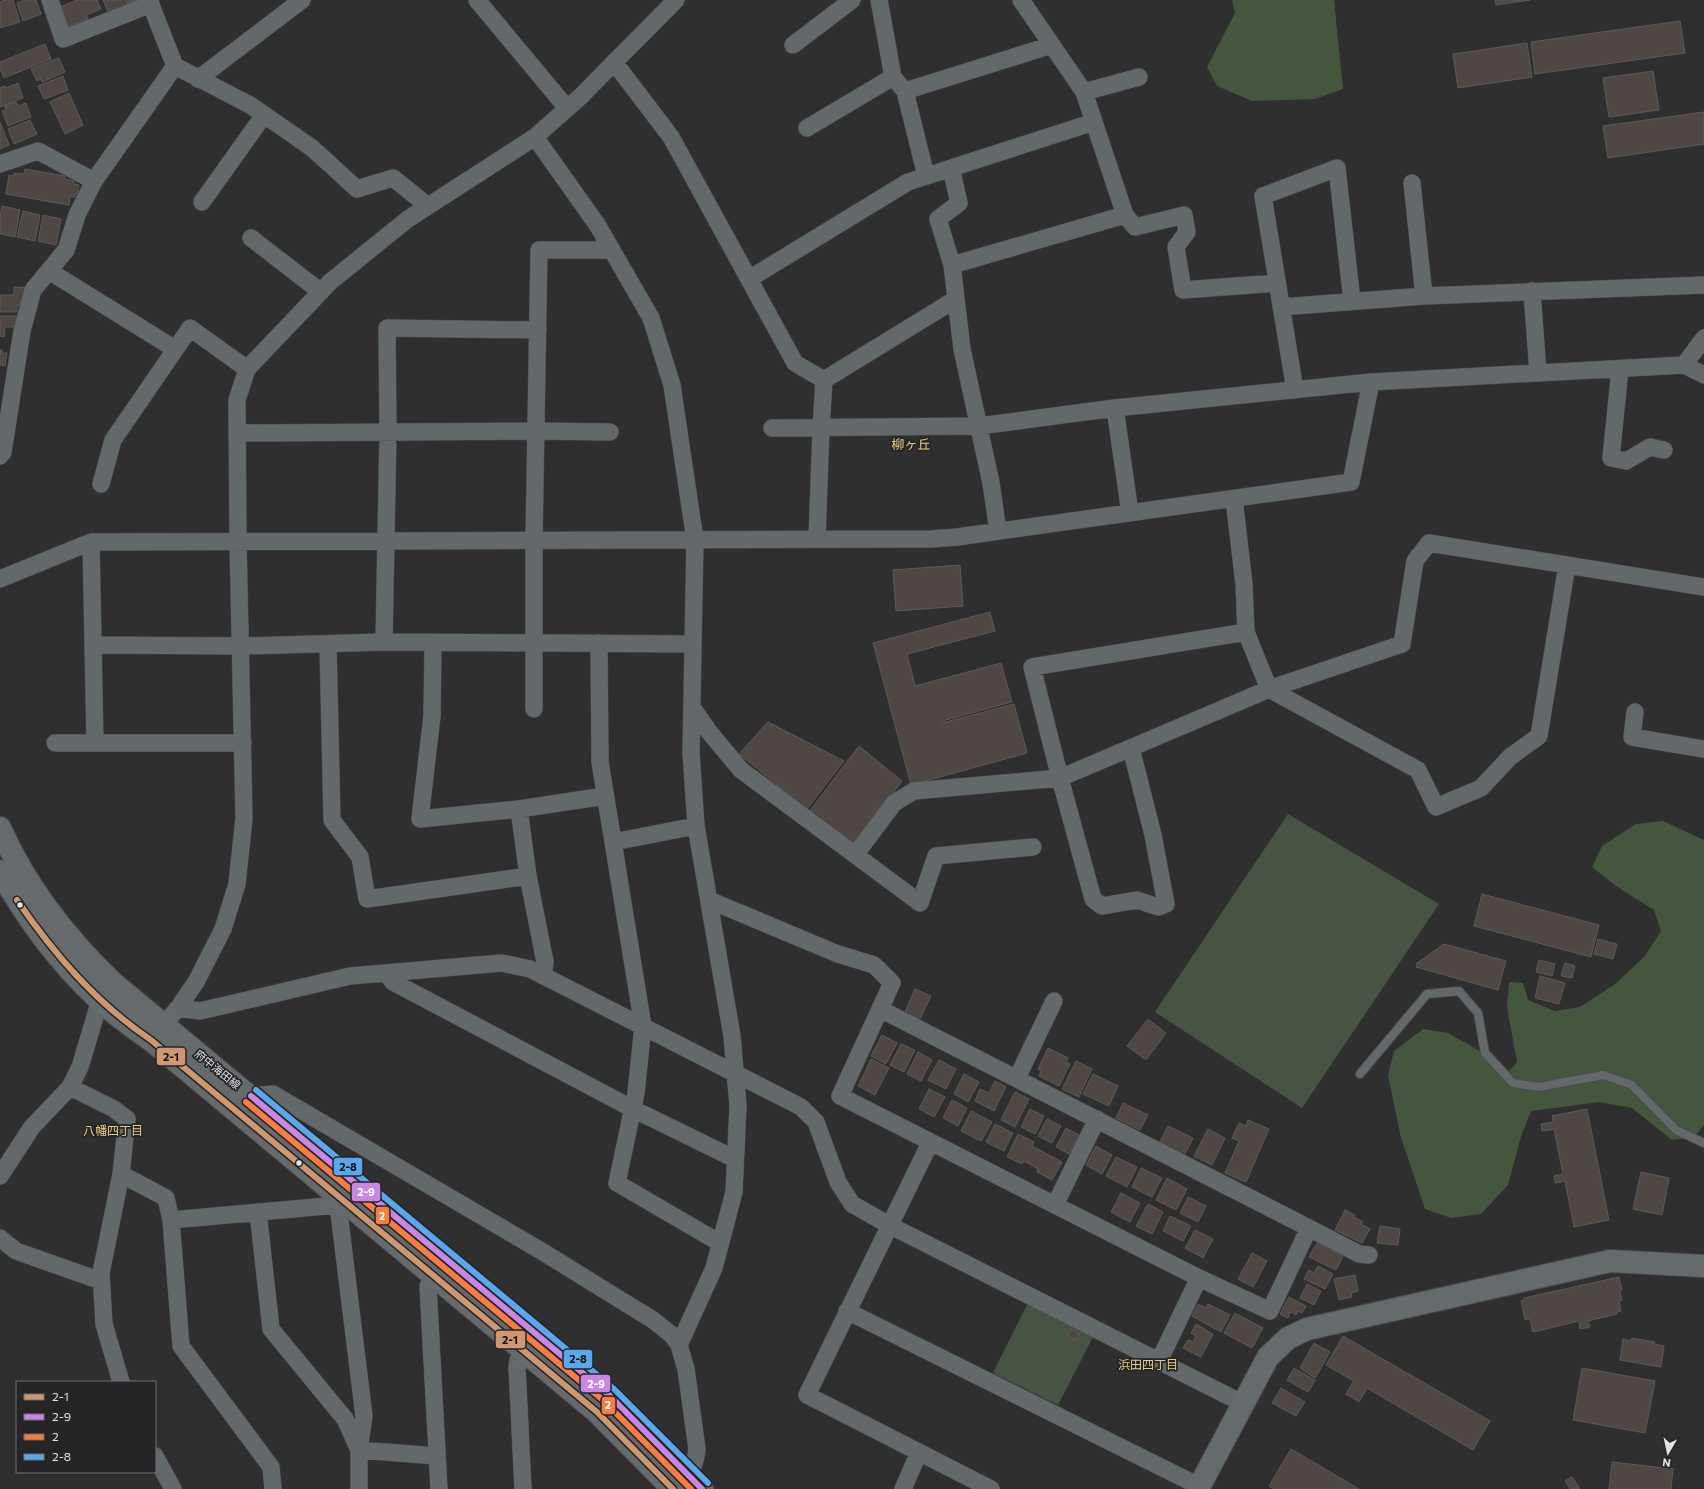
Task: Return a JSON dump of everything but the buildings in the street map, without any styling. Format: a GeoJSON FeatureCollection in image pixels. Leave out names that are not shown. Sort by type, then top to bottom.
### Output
{"type":"FeatureCollection","features":[{"type":"Feature","properties":{"kind":"main road","name":"府中海田線"},"geometry":{"type":"LineString","coordinates":[[0,828],[31,886],[69,937],[113,983],[251,1096],[345,1196]]}},
{"type":"Feature","properties":{"kind":"main road","name":"府中海田線"},"geometry":{"type":"LineString","coordinates":[[0,871],[17,900],[42,936],[70,969],[100,1000],[116,1014],[165,1025],[345,1196],[609,1395],[685,1486]]}},
{"type":"Feature","properties":{"kind":"main road"},"geometry":{"type":"LineString","coordinates":[[1199,1488],[1242,1403],[1268,1357],[1288,1338],[1307,1329],[1610,1261],[1704,1266]]}},
{"type":"Feature","properties":{"kind":"main road","name":"府中海田線"},"geometry":{"type":"LineString","coordinates":[[441,1269],[523,1350],[685,1486]]}},
{"type":"Feature","properties":{"kind":"street"},"geometry":{"type":"LineString","coordinates":[[50,0],[63,39],[150,2],[175,66],[250,105],[312,148],[357,190],[393,178],[428,206]]}},
{"type":"Feature","properties":{"kind":"street"},"geometry":{"type":"LineString","coordinates":[[198,78],[302,0]]}},
{"type":"Feature","properties":{"kind":"street"},"geometry":{"type":"LineString","coordinates":[[478,0],[567,108]]}},
{"type":"Feature","properties":{"kind":"street"},"geometry":{"type":"LineString","coordinates":[[165,1025],[196,982],[223,929],[237,884],[244,818],[238,541],[237,400],[247,369],[330,282],[408,219],[534,137],[567,108],[676,0]]}},
{"type":"Feature","properties":{"kind":"street"},"geometry":{"type":"LineString","coordinates":[[793,45],[852,0]]}},
{"type":"Feature","properties":{"kind":"street"},"geometry":{"type":"LineString","coordinates":[[879,0],[893,77],[905,91],[926,176]]}},
{"type":"Feature","properties":{"kind":"street"},"geometry":{"type":"LineString","coordinates":[[1020,0],[1084,92],[1125,215],[1135,227],[1184,215],[1187,232],[1176,247],[1183,290],[1277,283]]}},
{"type":"Feature","properties":{"kind":"street"},"geometry":{"type":"LineString","coordinates":[[905,91],[1052,45]]}},
{"type":"Feature","properties":{"kind":"street"},"geometry":{"type":"LineString","coordinates":[[614,62],[671,137],[795,363],[824,380]]}},
{"type":"Feature","properties":{"kind":"street"},"geometry":{"type":"LineString","coordinates":[[0,456],[3,452],[22,331],[33,290],[66,250],[77,215],[94,181],[175,66]]}},
{"type":"Feature","properties":{"kind":"street"},"geometry":{"type":"LineString","coordinates":[[807,128],[893,77]]}},
{"type":"Feature","properties":{"kind":"street"},"geometry":{"type":"LineString","coordinates":[[1084,92],[1139,77]]}},
{"type":"Feature","properties":{"kind":"street"},"geometry":{"type":"LineString","coordinates":[[202,202],[264,115]]}},
{"type":"Feature","properties":{"kind":"street"},"geometry":{"type":"LineString","coordinates":[[749,279],[908,182],[1094,122]]}},
{"type":"Feature","properties":{"kind":"street"},"geometry":{"type":"LineString","coordinates":[[534,137],[598,226],[651,318],[672,385],[695,540],[691,752],[696,826],[732,1036],[738,1106],[734,1192],[714,1268],[679,1345]]}},
{"type":"Feature","properties":{"kind":"street"},"geometry":{"type":"LineString","coordinates":[[0,164],[38,151],[94,181]]}},
{"type":"Feature","properties":{"kind":"street"},"geometry":{"type":"LineString","coordinates":[[951,168],[959,203],[938,219],[952,265],[962,348],[991,484],[998,531]]}},
{"type":"Feature","properties":{"kind":"street"},"geometry":{"type":"LineString","coordinates":[[1295,390],[1263,196],[1337,168],[1352,302]]}},
{"type":"Feature","properties":{"kind":"street"},"geometry":{"type":"LineString","coordinates":[[1412,183],[1424,296]]}},
{"type":"Feature","properties":{"kind":"street"},"geometry":{"type":"LineString","coordinates":[[952,265],[1125,215]]}},
{"type":"Feature","properties":{"kind":"street"},"geometry":{"type":"LineString","coordinates":[[252,238],[321,292]]}},
{"type":"Feature","properties":{"kind":"street"},"geometry":{"type":"LineString","coordinates":[[534,708],[534,540],[539,250],[612,250]]}},
{"type":"Feature","properties":{"kind":"street"},"geometry":{"type":"LineString","coordinates":[[49,271],[175,349]]}},
{"type":"Feature","properties":{"kind":"street"},"geometry":{"type":"LineString","coordinates":[[1281,307],[1424,296],[1704,284]]}},
{"type":"Feature","properties":{"kind":"street"},"geometry":{"type":"LineString","coordinates":[[1532,291],[1538,373]]}},
{"type":"Feature","properties":{"kind":"street"},"geometry":{"type":"LineString","coordinates":[[824,380],[956,299]]}},
{"type":"Feature","properties":{"kind":"street"},"geometry":{"type":"LineString","coordinates":[[101,484],[113,440],[190,328],[247,369]]}},
{"type":"Feature","properties":{"kind":"street"},"geometry":{"type":"LineString","coordinates":[[384,642],[388,432],[387,328],[538,330]]}},
{"type":"Feature","properties":{"kind":"street"},"geometry":{"type":"LineString","coordinates":[[1684,365],[1704,338]]}},
{"type":"Feature","properties":{"kind":"street"},"geometry":{"type":"LineString","coordinates":[[772,428],[821,429],[979,426],[1115,408],[1371,382],[1684,365],[1704,375]]}},
{"type":"Feature","properties":{"kind":"street"},"geometry":{"type":"LineString","coordinates":[[1620,369],[1611,458],[1626,461],[1650,447],[1664,450]]}},
{"type":"Feature","properties":{"kind":"street"},"geometry":{"type":"LineString","coordinates":[[817,539],[824,380]]}},
{"type":"Feature","properties":{"kind":"street"},"geometry":{"type":"LineString","coordinates":[[0,579],[91,542],[931,539],[1234,499],[1351,482],[1371,382]]}},
{"type":"Feature","properties":{"kind":"street"},"geometry":{"type":"LineString","coordinates":[[1115,408],[1130,513]]}},
{"type":"Feature","properties":{"kind":"street"},"geometry":{"type":"LineString","coordinates":[[237,433],[610,432]]}},
{"type":"Feature","properties":{"kind":"street"},"geometry":{"type":"LineString","coordinates":[[1234,499],[1244,584],[1246,632],[1269,689],[1418,770],[1436,807],[1481,788],[1510,757],[1539,736],[1567,565]]}},
{"type":"Feature","properties":{"kind":"street"},"geometry":{"type":"LineString","coordinates":[[91,542],[95,743]]}},
{"type":"Feature","properties":{"kind":"street"},"geometry":{"type":"LineString","coordinates":[[855,855],[894,803],[914,791],[1060,778],[1269,689],[1402,644],[1414,561],[1429,542],[1704,587]]}},
{"type":"Feature","properties":{"kind":"street"},"geometry":{"type":"LineString","coordinates":[[1131,748],[1153,835],[1166,904],[1158,907],[1137,900],[1102,906],[1093,899],[1032,667],[1246,632]]}},
{"type":"Feature","properties":{"kind":"street"},"geometry":{"type":"LineString","coordinates":[[93,645],[240,646],[384,642],[694,644]]}},
{"type":"Feature","properties":{"kind":"street"},"geometry":{"type":"LineString","coordinates":[[433,642],[432,716],[420,820],[519,809],[605,796]]}},
{"type":"Feature","properties":{"kind":"street"},"geometry":{"type":"LineString","coordinates":[[599,643],[600,762],[643,1026],[636,1093],[617,1183],[720,1243]]}},
{"type":"Feature","properties":{"kind":"street"},"geometry":{"type":"LineString","coordinates":[[328,644],[332,820],[360,857],[367,899],[528,876]]}},
{"type":"Feature","properties":{"kind":"street"},"geometry":{"type":"LineString","coordinates":[[692,707],[710,733],[741,770],[920,903],[936,856],[1033,848]]}},
{"type":"Feature","properties":{"kind":"street"},"geometry":{"type":"LineString","coordinates":[[1635,712],[1632,737],[1704,749]]}},
{"type":"Feature","properties":{"kind":"street"},"geometry":{"type":"LineString","coordinates":[[55,743],[243,742]]}},
{"type":"Feature","properties":{"kind":"street"},"geometry":{"type":"LineString","coordinates":[[519,809],[528,876],[545,962],[543,976]]}},
{"type":"Feature","properties":{"kind":"street"},"geometry":{"type":"LineString","coordinates":[[613,842],[696,826]]}},
{"type":"Feature","properties":{"kind":"street"},"geometry":{"type":"LineString","coordinates":[[709,900],[838,954],[874,965],[892,983],[840,1096],[930,1143],[1199,1278],[1270,1311],[1309,1228]]}},
{"type":"Feature","properties":{"kind":"street"},"geometry":{"type":"LineString","coordinates":[[165,1025],[200,1011],[350,976],[502,963],[530,969],[801,1107],[816,1122],[838,1182],[852,1204],[889,1225],[1242,1403]]}},
{"type":"Feature","properties":{"kind":"street"},"geometry":{"type":"LineString","coordinates":[[386,973],[393,982],[633,1109],[735,1159]]}},
{"type":"Feature","properties":{"kind":"street"},"geometry":{"type":"LineString","coordinates":[[0,1176],[32,1127],[70,1087],[80,1067],[100,1000]]}},
{"type":"Feature","properties":{"kind":"street"},"geometry":{"type":"LineString","coordinates":[[1017,1078],[1054,1002]]}},
{"type":"Feature","properties":{"kind":"street"},"geometry":{"type":"LineString","coordinates":[[880,1009],[1359,1254],[1369,1255]]}},
{"type":"Feature","properties":{"kind":"street"},"geometry":{"type":"LineString","coordinates":[[70,1087],[114,1109],[127,1119],[121,1174],[101,1273],[104,1324],[121,1381]]}},
{"type":"Feature","properties":{"kind":"street"},"geometry":{"type":"LineString","coordinates":[[251,1096],[273,1094],[556,1260],[653,1320],[672,1335],[679,1345],[686,1369],[697,1449],[696,1461],[685,1486]]}},
{"type":"Feature","properties":{"kind":"street"},"geometry":{"type":"LineString","coordinates":[[1055,1205],[1097,1119]]}},
{"type":"Feature","properties":{"kind":"street"},"geometry":{"type":"LineString","coordinates":[[930,1143],[807,1395],[991,1489]]}},
{"type":"Feature","properties":{"kind":"street"},"geometry":{"type":"LineString","coordinates":[[121,1174],[166,1198],[171,1220],[181,1346],[271,1467],[273,1489]]}},
{"type":"Feature","properties":{"kind":"street"},"geometry":{"type":"LineString","coordinates":[[171,1220],[258,1212],[345,1196],[364,1416],[359,1450],[359,1489]]}},
{"type":"Feature","properties":{"kind":"street"},"geometry":{"type":"LineString","coordinates":[[258,1212],[271,1329],[345,1419],[359,1450]]}},
{"type":"Feature","properties":{"kind":"street"},"geometry":{"type":"LineString","coordinates":[[0,1238],[16,1251],[101,1281]]}},
{"type":"Feature","properties":{"kind":"street"},"geometry":{"type":"LineString","coordinates":[[439,1489],[428,1286],[441,1269]]}},
{"type":"Feature","properties":{"kind":"street"},"geometry":{"type":"LineString","coordinates":[[1159,1361],[1199,1278]]}},
{"type":"Feature","properties":{"kind":"street"},"geometry":{"type":"LineString","coordinates":[[847,1311],[1199,1488]]}},
{"type":"Feature","properties":{"kind":"street"},"geometry":{"type":"LineString","coordinates":[[523,1350],[518,1360],[517,1367],[523,1489]]}},
{"type":"Feature","properties":{"kind":"street"},"geometry":{"type":"LineString","coordinates":[[359,1450],[437,1456]]}},
{"type":"Feature","properties":{"kind":"street"},"geometry":{"type":"LineString","coordinates":[[902,1489],[919,1452]]}},
{"type":"Feature","properties":{"kind":"street"},"geometry":{"type":"LineString","coordinates":[[156,1458],[173,1489]]}},
{"type":"Feature","properties":{"kind":"lane"},"geometry":{"type":"LineString","coordinates":[[1360,1074],[1427,994],[1459,990],[1478,1013],[1486,1054],[1513,1082],[1539,1087],[1603,1075],[1632,1084],[1676,1130],[1704,1143]]}},
{"type":"Feature","properties":{"kind":"green space"},"geometry":{"type":"Polygon","coordinates":[[[1232,0],[1334,0],[1343,89],[1315,99],[1252,101],[1217,86],[1207,67],[1235,13],[1232,0]]]}},
{"type":"Feature","properties":{"kind":"green space"},"geometry":{"type":"Polygon","coordinates":[[[1288,814],[1439,904],[1302,1108],[1155,1012],[1288,814]]]}},
{"type":"Feature","properties":{"kind":"green space"},"geometry":{"type":"Polygon","coordinates":[[[1663,821],[1704,840],[1704,1125],[1694,1137],[1672,1140],[1632,1108],[1600,1102],[1531,1111],[1521,1136],[1508,1185],[1481,1214],[1451,1218],[1425,1209],[1401,1138],[1388,1075],[1394,1051],[1423,1029],[1448,1033],[1480,1051],[1504,1077],[1517,1062],[1507,1007],[1509,982],[1523,983],[1528,1000],[1555,1011],[1580,1007],[1615,984],[1645,956],[1661,931],[1654,910],[1616,886],[1592,867],[1602,846],[1636,824],[1663,821]]]}},
{"type":"Feature","properties":{"kind":"green space"},"geometry":{"type":"Polygon","coordinates":[[[1028,1303],[1093,1337],[1058,1405],[993,1373],[1028,1303]]]}},
{"type":"Feature","properties":{"kind":"transit line","name":"2-1"},"geometry":{"type":"LineString","coordinates":[[17,900],[61,958],[94,994],[597,1412],[673,1489]]}},
{"type":"Feature","properties":{"kind":"transit line","name":"2-8"},"geometry":{"type":"LineString","coordinates":[[256,1090],[614,1389],[708,1483]]}},
{"type":"Feature","properties":{"kind":"transit line","name":"2-9"},"geometry":{"type":"LineString","coordinates":[[251,1096],[609,1395],[702,1489]]}},
{"type":"Feature","properties":{"kind":"transit line","name":"2"},"geometry":{"type":"LineString","coordinates":[[246,1102],[604,1401],[691,1489]]}},
{"type":"Feature","properties":{"kind":"district","name":"柳ヶ丘"},"geometry":{"type":"Point","coordinates":[911,444]}},
{"type":"Feature","properties":{"kind":"district","name":"八幡四丁目"},"geometry":{"type":"Point","coordinates":[113,1130]}},
{"type":"Feature","properties":{"kind":"district","name":"浜田四丁目"},"geometry":{"type":"Point","coordinates":[1148,1364]}}]}
